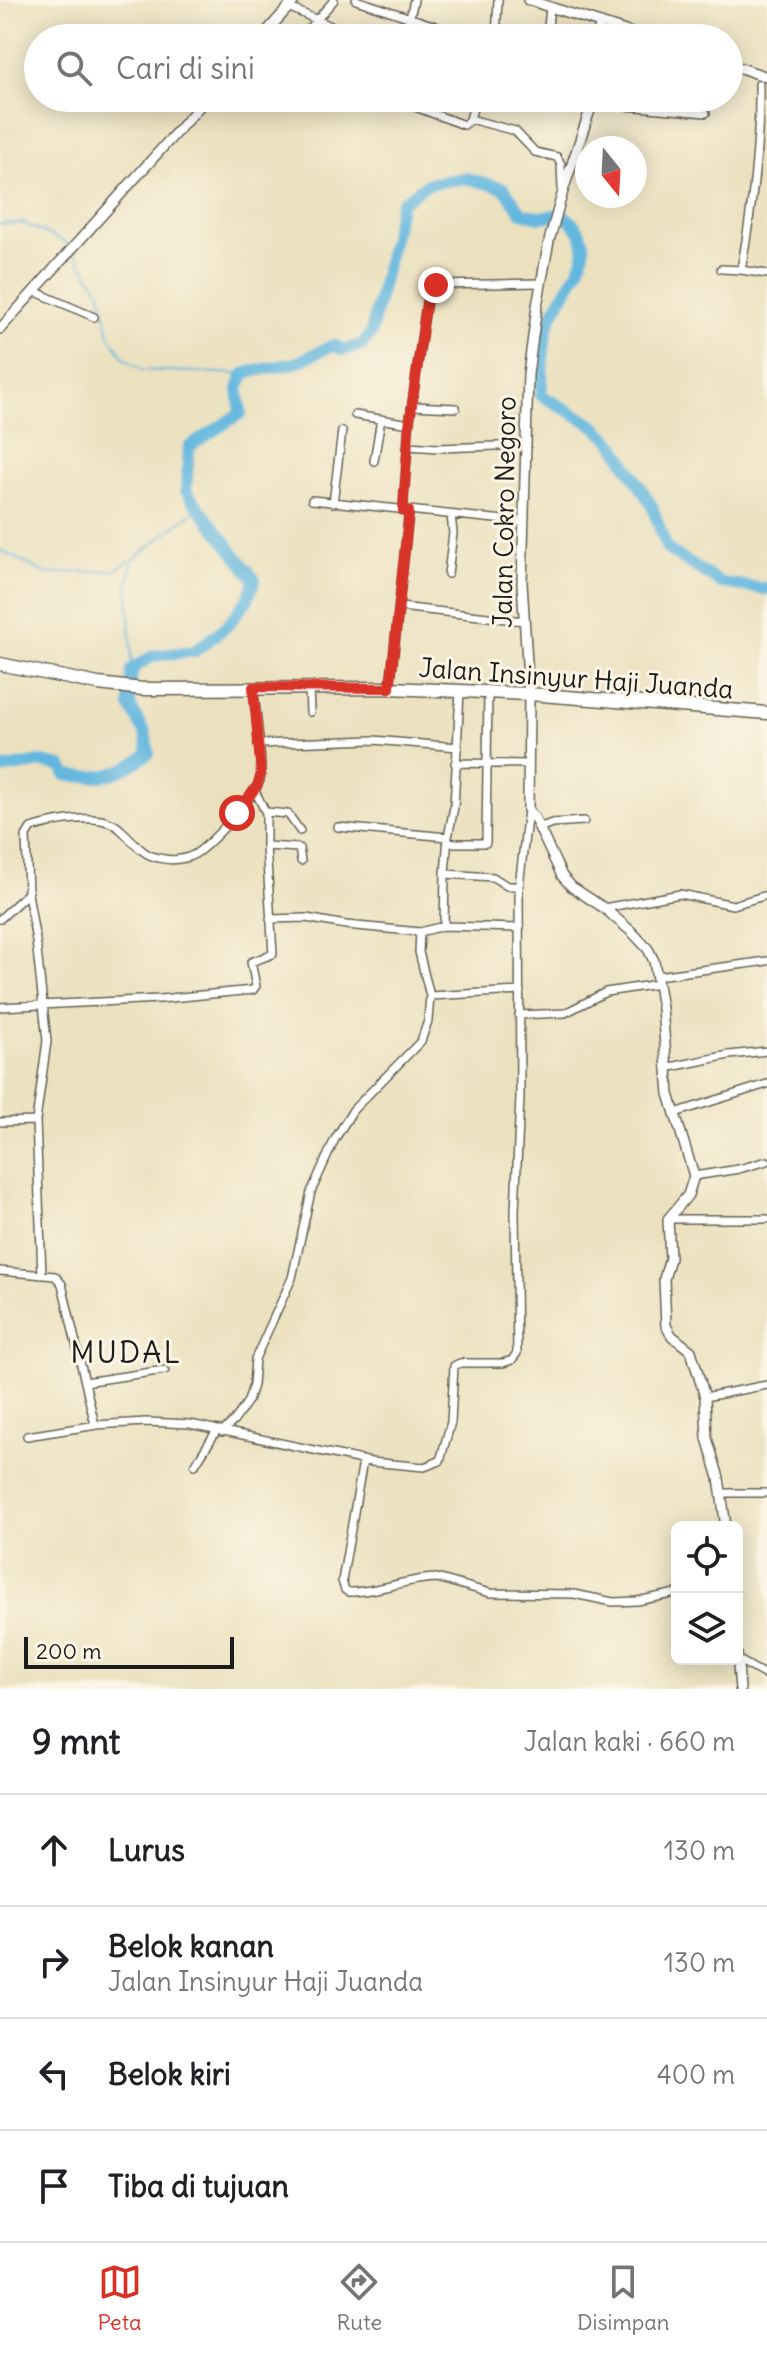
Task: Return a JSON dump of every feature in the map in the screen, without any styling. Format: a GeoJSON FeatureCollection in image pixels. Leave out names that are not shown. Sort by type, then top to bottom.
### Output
{"type":"FeatureCollection","features":[{"type":"Feature","properties":{"kind":"main road","name":"Jalan Insinyur Haji Juanda"},"geometry":{"type":"LineString","coordinates":[[0,664],[143,689],[390,688],[529,694],[767,713]]}},
{"type":"Feature","properties":{"kind":"street"},"geometry":{"type":"LineString","coordinates":[[313,24],[334,0]]}},
{"type":"Feature","properties":{"kind":"street"},"geometry":{"type":"LineString","coordinates":[[356,0],[432,24]]}},
{"type":"Feature","properties":{"kind":"street"},"geometry":{"type":"LineString","coordinates":[[410,24],[414,0]]}},
{"type":"Feature","properties":{"kind":"street"},"geometry":{"type":"LineString","coordinates":[[497,24],[498,0]]}},
{"type":"Feature","properties":{"kind":"street"},"geometry":{"type":"LineString","coordinates":[[528,0],[604,24]]}},
{"type":"Feature","properties":{"kind":"street"},"geometry":{"type":"LineString","coordinates":[[273,24],[291,4],[323,24]]}},
{"type":"Feature","properties":{"kind":"street"},"geometry":{"type":"LineString","coordinates":[[548,24],[550,7]]}},
{"type":"Feature","properties":{"kind":"street"},"geometry":{"type":"LineString","coordinates":[[741,270],[749,223],[763,80],[743,71]]}},
{"type":"Feature","properties":{"kind":"street"},"geometry":{"type":"LineString","coordinates":[[0,329],[194,112]]}},
{"type":"Feature","properties":{"kind":"street"},"geometry":{"type":"LineString","coordinates":[[427,112],[465,125],[472,112]]}},
{"type":"Feature","properties":{"kind":"street","name":"Jalan Cokro Negoro"},"geometry":{"type":"LineString","coordinates":[[581,136],[589,112]]}},
{"type":"Feature","properties":{"kind":"street"},"geometry":{"type":"LineString","coordinates":[[695,112],[706,113]]}},
{"type":"Feature","properties":{"kind":"street"},"geometry":{"type":"LineString","coordinates":[[470,119],[515,131],[535,152],[557,157],[561,164],[563,191]]}},
{"type":"Feature","properties":{"kind":"street","name":"Jalan Cokro Negoro"},"geometry":{"type":"LineString","coordinates":[[528,810],[529,694],[524,621],[523,522],[528,374],[549,241],[575,153]]}},
{"type":"Feature","properties":{"kind":"street"},"geometry":{"type":"LineString","coordinates":[[721,269],[767,274]]}},
{"type":"Feature","properties":{"kind":"street"},"geometry":{"type":"LineString","coordinates":[[390,688],[400,607],[410,424],[429,288],[449,284],[541,283]]}},
{"type":"Feature","properties":{"kind":"street"},"geometry":{"type":"LineString","coordinates":[[34,291],[94,317]]}},
{"type":"Feature","properties":{"kind":"street"},"geometry":{"type":"LineString","coordinates":[[412,406],[456,408]]}},
{"type":"Feature","properties":{"kind":"street"},"geometry":{"type":"LineString","coordinates":[[355,415],[410,424]]}},
{"type":"Feature","properties":{"kind":"street"},"geometry":{"type":"LineString","coordinates":[[374,461],[381,419]]}},
{"type":"Feature","properties":{"kind":"street"},"geometry":{"type":"LineString","coordinates":[[333,503],[342,431]]}},
{"type":"Feature","properties":{"kind":"street"},"geometry":{"type":"LineString","coordinates":[[408,446],[526,445]]}},
{"type":"Feature","properties":{"kind":"street"},"geometry":{"type":"LineString","coordinates":[[312,500],[523,522]]}},
{"type":"Feature","properties":{"kind":"street"},"geometry":{"type":"LineString","coordinates":[[448,574],[453,533],[451,515]]}},
{"type":"Feature","properties":{"kind":"street"},"geometry":{"type":"LineString","coordinates":[[400,607],[524,621]]}},
{"type":"Feature","properties":{"kind":"street"},"geometry":{"type":"LineString","coordinates":[[42,1275],[36,1121],[46,1052],[43,1004],[28,893],[26,836],[31,828],[63,819],[107,822],[118,827],[151,856],[178,859],[195,854],[237,813],[261,774],[253,687]]}},
{"type":"Feature","properties":{"kind":"street"},"geometry":{"type":"LineString","coordinates":[[309,687],[310,712]]}},
{"type":"Feature","properties":{"kind":"street"},"geometry":{"type":"LineString","coordinates":[[444,926],[445,874],[454,807],[460,691]]}},
{"type":"Feature","properties":{"kind":"street"},"geometry":{"type":"LineString","coordinates":[[338,827],[486,843],[488,692]]}},
{"type":"Feature","properties":{"kind":"street"},"geometry":{"type":"LineString","coordinates":[[258,744],[361,740],[458,747]]}},
{"type":"Feature","properties":{"kind":"street"},"geometry":{"type":"LineString","coordinates":[[455,763],[527,764]]}},
{"type":"Feature","properties":{"kind":"street"},"geometry":{"type":"LineString","coordinates":[[0,1007],[251,991],[256,986],[251,962],[273,954],[266,812],[254,789]]}},
{"type":"Feature","properties":{"kind":"street"},"geometry":{"type":"LineString","coordinates":[[528,810],[562,876],[572,887],[604,908],[648,949],[658,980],[669,1094],[694,1176],[691,1190],[668,1219],[670,1258],[664,1279],[666,1326],[672,1336],[691,1351],[705,1397],[707,1438],[722,1493],[725,1521]]}},
{"type":"Feature","properties":{"kind":"street"},"geometry":{"type":"LineString","coordinates":[[27,1436],[97,1425],[171,1423],[363,1461],[424,1467],[440,1461],[451,1422],[454,1366],[503,1363],[516,1356],[519,886],[528,810]]}},
{"type":"Feature","properties":{"kind":"street"},"geometry":{"type":"LineString","coordinates":[[266,812],[288,814],[300,831]]}},
{"type":"Feature","properties":{"kind":"street"},"geometry":{"type":"LineString","coordinates":[[539,828],[552,823],[584,821]]}},
{"type":"Feature","properties":{"kind":"street"},"geometry":{"type":"LineString","coordinates":[[266,846],[299,848],[301,861]]}},
{"type":"Feature","properties":{"kind":"street"},"geometry":{"type":"LineString","coordinates":[[445,874],[493,877],[507,886],[519,886]]}},
{"type":"Feature","properties":{"kind":"street"},"geometry":{"type":"LineString","coordinates":[[0,919],[28,893]]}},
{"type":"Feature","properties":{"kind":"street"},"geometry":{"type":"LineString","coordinates":[[604,908],[680,894],[733,905],[767,895]]}},
{"type":"Feature","properties":{"kind":"street"},"geometry":{"type":"LineString","coordinates":[[270,919],[306,918],[420,932],[444,926],[520,928]]}},
{"type":"Feature","properties":{"kind":"street"},"geometry":{"type":"LineString","coordinates":[[195,1465],[203,1449],[234,1421],[248,1401],[255,1359],[292,1278],[311,1192],[335,1139],[353,1110],[421,1041],[428,1021],[430,996],[419,952],[420,932]]}},
{"type":"Feature","properties":{"kind":"street"},"geometry":{"type":"LineString","coordinates":[[519,1015],[565,1013],[606,992],[767,961]]}},
{"type":"Feature","properties":{"kind":"street"},"geometry":{"type":"LineString","coordinates":[[430,996],[520,991]]}},
{"type":"Feature","properties":{"kind":"street"},"geometry":{"type":"LineString","coordinates":[[666,1068],[767,1051]]}},
{"type":"Feature","properties":{"kind":"street"},"geometry":{"type":"LineString","coordinates":[[675,1113],[767,1084]]}},
{"type":"Feature","properties":{"kind":"street"},"geometry":{"type":"LineString","coordinates":[[0,1122],[36,1121]]}},
{"type":"Feature","properties":{"kind":"street"},"geometry":{"type":"LineString","coordinates":[[694,1176],[767,1161]]}},
{"type":"Feature","properties":{"kind":"street"},"geometry":{"type":"LineString","coordinates":[[668,1219],[767,1219]]}},
{"type":"Feature","properties":{"kind":"street"},"geometry":{"type":"LineString","coordinates":[[0,1271],[57,1277],[64,1287],[93,1421],[97,1425]]}},
{"type":"Feature","properties":{"kind":"street"},"geometry":{"type":"LineString","coordinates":[[85,1382],[165,1370]]}},
{"type":"Feature","properties":{"kind":"street"},"geometry":{"type":"LineString","coordinates":[[705,1397],[767,1385]]}},
{"type":"Feature","properties":{"kind":"street"},"geometry":{"type":"LineString","coordinates":[[363,1461],[342,1581],[349,1592],[388,1589],[437,1578],[490,1593],[574,1594],[613,1602],[671,1594]]}},
{"type":"Feature","properties":{"kind":"street"},"geometry":{"type":"LineString","coordinates":[[722,1493],[767,1493]]}},
{"type":"Feature","properties":{"kind":"street"},"geometry":{"type":"LineString","coordinates":[[743,1661],[767,1676]]}},
{"type":"Feature","properties":{"kind":"street"},"geometry":{"type":"LineString","coordinates":[[738,1665],[740,1689]]}},
{"type":"Feature","properties":{"kind":"waterway"},"geometry":{"type":"LineString","coordinates":[[0,769],[41,762],[62,766],[66,775],[101,776],[120,771],[149,753],[145,733],[130,706],[132,669],[153,656],[195,651],[228,625],[248,599],[255,580],[186,491],[189,447],[241,413],[238,389],[244,374],[297,362],[334,345],[343,350],[362,345],[371,333],[401,203],[427,184],[465,178],[504,188],[522,213],[540,217],[562,214],[576,227],[583,240],[584,252],[547,329],[541,395],[595,426],[614,444],[652,506],[667,549],[721,583],[767,589]]}},
{"type":"Feature","properties":{"kind":"waterway"},"geometry":{"type":"LineString","coordinates":[[0,224],[23,223],[67,243],[70,248]]}},
{"type":"Feature","properties":{"kind":"waterway"},"geometry":{"type":"LineString","coordinates":[[74,253],[101,292],[109,335],[124,358],[142,370],[244,374]]}},
{"type":"Feature","properties":{"kind":"waterway"},"geometry":{"type":"LineString","coordinates":[[0,550],[47,574],[114,570],[132,560],[198,508]]}},
{"type":"Feature","properties":{"kind":"waterway"},"geometry":{"type":"LineString","coordinates":[[132,563],[128,586],[132,669]]}},
{"type":"Feature","properties":{"kind":"district","name":"MUDAL"},"geometry":{"type":"Point","coordinates":[126,1352]}},
{"type":"Feature","properties":{"kind":"route"},"geometry":{"type":"LineString","coordinates":[[237,813],[257,786],[261,774],[253,687],[390,688],[409,511],[403,511],[409,426],[428,291],[436,285]]}}]}
